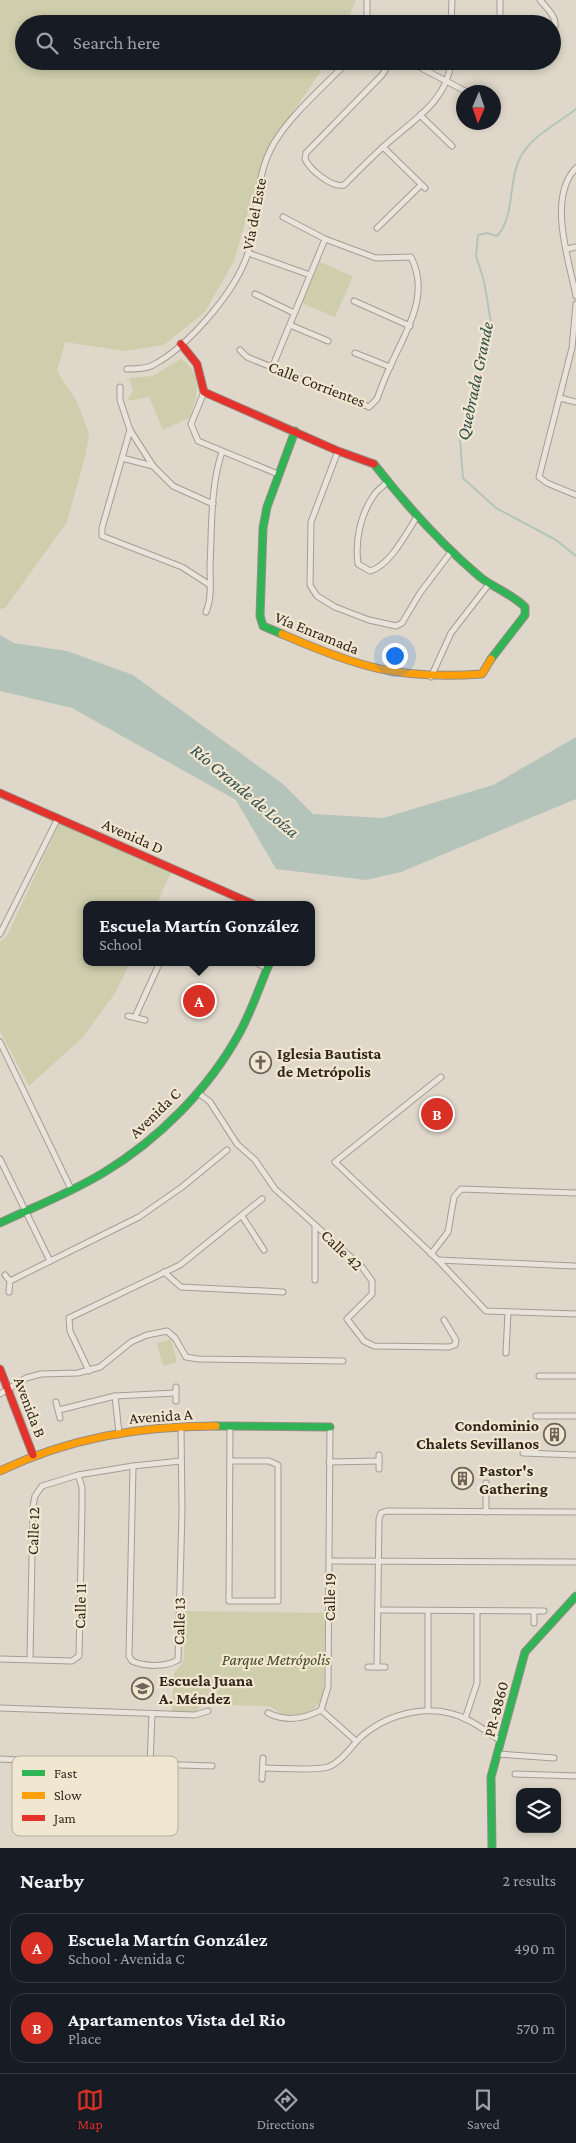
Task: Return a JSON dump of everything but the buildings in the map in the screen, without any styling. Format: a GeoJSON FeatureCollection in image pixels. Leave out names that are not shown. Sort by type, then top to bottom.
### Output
{"type":"FeatureCollection","features":[{"type":"Feature","properties":{"kind":"street"},"geometry":{"type":"LineString","coordinates":[[367,0],[367,15]]}},
{"type":"Feature","properties":{"kind":"street"},"geometry":{"type":"LineString","coordinates":[[451,15],[452,0]]}},
{"type":"Feature","properties":{"kind":"street"},"geometry":{"type":"LineString","coordinates":[[500,0],[500,15]]}},
{"type":"Feature","properties":{"kind":"street"},"geometry":{"type":"LineString","coordinates":[[540,0],[553,15]]}},
{"type":"Feature","properties":{"kind":"street","name":"Vía del Este"},"geometry":{"type":"LineString","coordinates":[[127,369],[152,365],[181,344],[220,304],[235,281],[248,253],[261,172],[275,143],[294,118],[339,70]]}},
{"type":"Feature","properties":{"kind":"street"},"geometry":{"type":"LineString","coordinates":[[385,70],[306,153],[305,159],[308,165],[333,184],[344,185],[383,147],[433,104],[447,82],[449,70]]}},
{"type":"Feature","properties":{"kind":"street"},"geometry":{"type":"LineString","coordinates":[[425,70],[456,86]]}},
{"type":"Feature","properties":{"kind":"street"},"geometry":{"type":"LineString","coordinates":[[420,115],[452,146]]}},
{"type":"Feature","properties":{"kind":"street"},"geometry":{"type":"LineString","coordinates":[[377,228],[423,186],[383,147]]}},
{"type":"Feature","properties":{"kind":"street"},"geometry":{"type":"LineString","coordinates":[[576,168],[570,175],[560,200],[561,220],[576,296]]}},
{"type":"Feature","properties":{"kind":"street"},"geometry":{"type":"LineString","coordinates":[[570,175],[576,177]]}},
{"type":"Feature","properties":{"kind":"street","name":"Calle Corrientes"},"geometry":{"type":"LineString","coordinates":[[240,350],[247,357],[369,407],[377,399],[410,326],[419,290],[415,266],[411,257],[376,258],[325,239],[283,217]]}},
{"type":"Feature","properties":{"kind":"street"},"geometry":{"type":"LineString","coordinates":[[272,368],[325,239]]}},
{"type":"Feature","properties":{"kind":"street"},"geometry":{"type":"LineString","coordinates":[[567,249],[576,247]]}},
{"type":"Feature","properties":{"kind":"street"},"geometry":{"type":"LineString","coordinates":[[248,253],[310,275]]}},
{"type":"Feature","properties":{"kind":"street"},"geometry":{"type":"LineString","coordinates":[[255,294],[294,313]]}},
{"type":"Feature","properties":{"kind":"street"},"geometry":{"type":"LineString","coordinates":[[354,301],[410,326]]}},
{"type":"Feature","properties":{"kind":"street"},"geometry":{"type":"LineString","coordinates":[[576,304],[574,349],[540,477],[547,483],[576,494]]}},
{"type":"Feature","properties":{"kind":"street"},"geometry":{"type":"LineString","coordinates":[[290,324],[328,341]]}},
{"type":"Feature","properties":{"kind":"street"},"geometry":{"type":"LineString","coordinates":[[181,344],[197,364],[204,392],[191,424],[198,441],[278,474]]}},
{"type":"Feature","properties":{"kind":"street"},"geometry":{"type":"LineString","coordinates":[[355,352],[390,367]]}},
{"type":"Feature","properties":{"kind":"street"},"geometry":{"type":"LineString","coordinates":[[120,387],[120,400],[130,430],[153,466],[173,486],[213,504]]}},
{"type":"Feature","properties":{"kind":"street","name":"Vía Enramada"},"geometry":{"type":"LineString","coordinates":[[204,392],[295,431],[338,451],[372,462],[451,552],[489,584],[519,601],[525,607],[525,615],[493,656],[482,674],[431,677],[396,673],[350,663],[263,626],[260,616],[264,528],[267,508],[295,431]]}},
{"type":"Feature","properties":{"kind":"street"},"geometry":{"type":"LineString","coordinates":[[560,398],[576,402]]}},
{"type":"Feature","properties":{"kind":"street"},"geometry":{"type":"LineString","coordinates":[[130,430],[102,528],[102,536],[182,566],[210,585]]}},
{"type":"Feature","properties":{"kind":"street"},"geometry":{"type":"LineString","coordinates":[[338,451],[311,522],[310,585],[317,596],[335,607],[369,620],[396,626],[402,623],[420,593],[451,552]]}},
{"type":"Feature","properties":{"kind":"street"},"geometry":{"type":"LineString","coordinates":[[206,612],[209,604],[215,473],[222,452]]}},
{"type":"Feature","properties":{"kind":"street"},"geometry":{"type":"LineString","coordinates":[[122,458],[153,466]]}},
{"type":"Feature","properties":{"kind":"street"},"geometry":{"type":"LineString","coordinates":[[388,482],[374,494],[360,526],[356,550],[358,564],[370,571],[379,568],[403,539],[418,515]]}},
{"type":"Feature","properties":{"kind":"street"},"geometry":{"type":"LineString","coordinates":[[431,677],[451,633],[489,584]]}},
{"type":"Feature","properties":{"kind":"street","name":"Avenida D"},"geometry":{"type":"LineString","coordinates":[[0,793],[247,901]]}},
{"type":"Feature","properties":{"kind":"street"},"geometry":{"type":"LineString","coordinates":[[0,934],[58,818]]}},
{"type":"Feature","properties":{"kind":"street"},"geometry":{"type":"LineString","coordinates":[[135,1017],[158,966]]}},
{"type":"Feature","properties":{"kind":"street","name":"Avenida C"},"geometry":{"type":"LineString","coordinates":[[0,1223],[103,1173],[137,1150],[164,1128],[197,1092],[234,1042],[269,966]]}},
{"type":"Feature","properties":{"kind":"street"},"geometry":{"type":"LineString","coordinates":[[128,1016],[145,1020]]}},
{"type":"Feature","properties":{"kind":"street"},"geometry":{"type":"LineString","coordinates":[[0,1042],[72,1189]]}},
{"type":"Feature","properties":{"kind":"street"},"geometry":{"type":"LineString","coordinates":[[441,1077],[336,1162],[438,1260],[486,1311],[576,1314]]}},
{"type":"Feature","properties":{"kind":"street","name":"Calle 42"},"geometry":{"type":"LineString","coordinates":[[197,1092],[210,1102],[237,1144],[255,1160],[275,1189],[362,1267],[372,1281],[372,1294],[347,1319],[364,1341],[374,1346],[450,1347],[455,1345],[456,1340],[444,1320]]}},
{"type":"Feature","properties":{"kind":"street"},"geometry":{"type":"LineString","coordinates":[[10,1281],[139,1217],[182,1187],[227,1150]]}},
{"type":"Feature","properties":{"kind":"street"},"geometry":{"type":"LineString","coordinates":[[0,1160],[50,1261]]}},
{"type":"Feature","properties":{"kind":"street"},"geometry":{"type":"LineString","coordinates":[[431,1254],[448,1232],[454,1196],[461,1190],[576,1193]]}},
{"type":"Feature","properties":{"kind":"street"},"geometry":{"type":"LineString","coordinates":[[89,1371],[70,1331],[69,1318],[180,1265],[262,1199]]}},
{"type":"Feature","properties":{"kind":"street"},"geometry":{"type":"LineString","coordinates":[[242,1216],[264,1250]]}},
{"type":"Feature","properties":{"kind":"street"},"geometry":{"type":"LineString","coordinates":[[315,1225],[315,1280]]}},
{"type":"Feature","properties":{"kind":"street"},"geometry":{"type":"LineString","coordinates":[[438,1260],[574,1266]]}},
{"type":"Feature","properties":{"kind":"street"},"geometry":{"type":"LineString","coordinates":[[164,1272],[181,1287],[283,1292]]}},
{"type":"Feature","properties":{"kind":"street"},"geometry":{"type":"LineString","coordinates":[[5,1275],[10,1281],[9,1292]]}},
{"type":"Feature","properties":{"kind":"street"},"geometry":{"type":"LineString","coordinates":[[506,1353],[508,1312]]}},
{"type":"Feature","properties":{"kind":"street"},"geometry":{"type":"LineString","coordinates":[[0,1394],[26,1378],[41,1374],[89,1371],[100,1367],[131,1342],[147,1335],[167,1331],[175,1338],[186,1357],[343,1361]]}},
{"type":"Feature","properties":{"kind":"street","name":"Avenida B"},"geometry":{"type":"LineString","coordinates":[[0,1369],[33,1455]]}},
{"type":"Feature","properties":{"kind":"street"},"geometry":{"type":"LineString","coordinates":[[539,1376],[576,1376]]}},
{"type":"Feature","properties":{"kind":"street"},"geometry":{"type":"LineString","coordinates":[[176,1387],[176,1401]]}},
{"type":"Feature","properties":{"kind":"street"},"geometry":{"type":"LineString","coordinates":[[59,1410],[115,1396],[175,1393]]}},
{"type":"Feature","properties":{"kind":"street"},"geometry":{"type":"LineString","coordinates":[[115,1396],[119,1432]]}},
{"type":"Feature","properties":{"kind":"street"},"geometry":{"type":"LineString","coordinates":[[56,1402],[60,1418]]}},
{"type":"Feature","properties":{"kind":"street"},"geometry":{"type":"LineString","coordinates":[[536,1416],[576,1416]]}},
{"type":"Feature","properties":{"kind":"street","name":"Avenida A"},"geometry":{"type":"LineString","coordinates":[[0,1471],[33,1455],[78,1440],[119,1432],[181,1427],[330,1427]]}},
{"type":"Feature","properties":{"kind":"street","name":"Calle 13"},"geometry":{"type":"LineString","coordinates":[[133,1466],[129,1656],[132,1661],[138,1664],[170,1665],[178,1660],[181,1427]]}},
{"type":"Feature","properties":{"kind":"street"},"geometry":{"type":"LineString","coordinates":[[230,1427],[229,1600],[278,1601],[278,1465],[269,1461],[230,1461]]}},
{"type":"Feature","properties":{"kind":"street","name":"Calle 19"},"geometry":{"type":"LineString","coordinates":[[321,1710],[328,1687],[330,1427]]}},
{"type":"Feature","properties":{"kind":"street"},"geometry":{"type":"LineString","coordinates":[[522,1453],[576,1455]]}},
{"type":"Feature","properties":{"kind":"street"},"geometry":{"type":"LineString","coordinates":[[330,1462],[379,1458],[379,1469]]}},
{"type":"Feature","properties":{"kind":"street","name":"Calle 12"},"geometry":{"type":"LineString","coordinates":[[30,1660],[33,1506],[35,1496],[42,1486],[78,1475],[133,1466],[182,1461]]}},
{"type":"Feature","properties":{"kind":"street","name":"Calle 11"},"geometry":{"type":"LineString","coordinates":[[0,1660],[72,1661],[79,1656],[82,1487],[78,1475]]}},
{"type":"Feature","properties":{"kind":"street"},"geometry":{"type":"LineString","coordinates":[[486,1483],[486,1512]]}},
{"type":"Feature","properties":{"kind":"street"},"geometry":{"type":"LineString","coordinates":[[377,1667],[379,1519],[381,1514],[387,1511],[576,1512]]}},
{"type":"Feature","properties":{"kind":"street"},"geometry":{"type":"LineString","coordinates":[[329,1560],[576,1562]]}},
{"type":"Feature","properties":{"kind":"street","name":"PR-8860"},"geometry":{"type":"LineString","coordinates":[[492,1848],[491,1776],[526,1652],[555,1617],[576,1596]]}},
{"type":"Feature","properties":{"kind":"street"},"geometry":{"type":"LineString","coordinates":[[378,1610],[544,1611]]}},
{"type":"Feature","properties":{"kind":"street"},"geometry":{"type":"LineString","coordinates":[[428,1611],[428,1710]]}},
{"type":"Feature","properties":{"kind":"street"},"geometry":{"type":"LineString","coordinates":[[466,1719],[476,1683],[477,1611]]}},
{"type":"Feature","properties":{"kind":"street"},"geometry":{"type":"LineString","coordinates":[[534,1611],[534,1623]]}},
{"type":"Feature","properties":{"kind":"street"},"geometry":{"type":"LineString","coordinates":[[368,1667],[385,1668]]}},
{"type":"Feature","properties":{"kind":"street"},"geometry":{"type":"LineString","coordinates":[[0,1708],[195,1715],[208,1711]]}},
{"type":"Feature","properties":{"kind":"street"},"geometry":{"type":"LineString","coordinates":[[268,1713],[277,1717],[296,1719],[309,1716],[321,1710],[356,1742]]}},
{"type":"Feature","properties":{"kind":"street"},"geometry":{"type":"LineString","coordinates":[[263,1768],[327,1767],[338,1762],[372,1727],[388,1718],[428,1710],[466,1719],[500,1741]]}},
{"type":"Feature","properties":{"kind":"street"},"geometry":{"type":"LineString","coordinates":[[150,1756],[152,1714]]}},
{"type":"Feature","properties":{"kind":"street"},"geometry":{"type":"LineString","coordinates":[[498,1754],[554,1758]]}},
{"type":"Feature","properties":{"kind":"street"},"geometry":{"type":"LineString","coordinates":[[262,1779],[263,1758]]}},
{"type":"Feature","properties":{"kind":"street"},"geometry":{"type":"LineString","coordinates":[[178,1765],[212,1766]]}},
{"type":"Feature","properties":{"kind":"street"},"geometry":{"type":"LineString","coordinates":[[515,1774],[576,1776]]}},
{"type":"Feature","properties":{"kind":"green space"},"geometry":{"type":"Polygon","coordinates":[[[0,0],[356,0],[350,15],[15,15],[15,70],[322,70],[266,151],[234,261],[205,312],[164,345],[125,351],[65,342],[57,371],[76,400],[89,433],[86,453],[67,522],[5,608],[0,609],[0,0]]]}},
{"type":"Feature","properties":{"kind":"green space"},"geometry":{"type":"Polygon","coordinates":[[[320,262],[353,276],[335,317],[302,303],[320,262]]]}},
{"type":"Feature","properties":{"kind":"green space"},"geometry":{"type":"Polygon","coordinates":[[[181,359],[188,365],[196,379],[195,402],[189,418],[163,430],[149,397],[127,401],[133,390],[129,378],[153,376],[181,359]]]}},
{"type":"Feature","properties":{"kind":"green space"},"geometry":{"type":"Polygon","coordinates":[[[60,822],[172,870],[158,901],[83,901],[83,966],[128,966],[116,992],[82,1038],[29,1086],[0,1031],[0,942],[8,934],[60,822]]]}},
{"type":"Feature","properties":{"kind":"green space"},"geometry":{"type":"Polygon","coordinates":[[[171,1339],[177,1362],[163,1366],[157,1343],[171,1339]]]}},
{"type":"Feature","properties":{"kind":"green space","name":"Parque Metrópolis"},"geometry":{"type":"Polygon","coordinates":[[[184,1611],[325,1613],[324,1693],[322,1699],[309,1712],[297,1716],[284,1715],[267,1706],[208,1704],[202,1705],[195,1712],[172,1711],[174,1673],[182,1664],[184,1657],[184,1611]]]}},
{"type":"Feature","properties":{"kind":"water","name":"Río Grande de Loíza"},"geometry":{"type":"Polygon","coordinates":[[[0,635],[14,643],[67,651],[133,675],[283,784],[313,814],[383,818],[493,785],[576,737],[576,799],[401,872],[366,880],[276,869],[236,800],[72,708],[0,691],[0,635]]]}},
{"type":"Feature","properties":{"kind":"waterway","name":"Quebrada Grande"},"geometry":{"type":"LineString","coordinates":[[576,109],[530,144],[519,160],[513,179],[509,209],[503,228],[497,236],[487,233],[478,235],[476,256],[484,281],[491,323],[475,398],[460,440],[463,478],[496,508],[556,540],[576,556]]}},
{"type":"Feature","properties":{"kind":"traffic: fast"},"geometry":{"type":"LineString","coordinates":[[282,634],[263,626],[260,616],[263,528],[267,507],[295,431]]}},
{"type":"Feature","properties":{"kind":"traffic: fast"},"geometry":{"type":"LineString","coordinates":[[374,464],[411,509],[451,551],[480,577],[525,607],[525,615],[491,659]]}},
{"type":"Feature","properties":{"kind":"traffic: fast"},"geometry":{"type":"LineString","coordinates":[[0,1223],[103,1173],[143,1145],[180,1112],[198,1093],[240,1032],[268,966]]}},
{"type":"Feature","properties":{"kind":"traffic: fast"},"geometry":{"type":"LineString","coordinates":[[216,1426],[330,1427]]}},
{"type":"Feature","properties":{"kind":"traffic: fast"},"geometry":{"type":"LineString","coordinates":[[492,1848],[491,1777],[525,1652],[576,1596]]}},
{"type":"Feature","properties":{"kind":"traffic: slow"},"geometry":{"type":"LineString","coordinates":[[282,634],[356,663],[402,673],[426,675],[482,674],[491,659]]}},
{"type":"Feature","properties":{"kind":"traffic: slow"},"geometry":{"type":"LineString","coordinates":[[0,1471],[52,1450],[105,1436],[159,1428],[216,1426]]}},
{"type":"Feature","properties":{"kind":"traffic: jam"},"geometry":{"type":"LineString","coordinates":[[181,344],[197,364],[204,392],[338,451],[374,464]]}},
{"type":"Feature","properties":{"kind":"traffic: jam"},"geometry":{"type":"LineString","coordinates":[[0,793],[246,901]]}},
{"type":"Feature","properties":{"kind":"traffic: jam"},"geometry":{"type":"LineString","coordinates":[[0,1369],[33,1455]]}},
{"type":"Feature","properties":{"kind":"place","name":"Escuela Martín González"},"geometry":{"type":"Point","coordinates":[199,1001]}},
{"type":"Feature","properties":{"kind":"place","name":"Iglesia Bautista de Metrópolis"},"geometry":{"type":"Point","coordinates":[261,1062]}},
{"type":"Feature","properties":{"kind":"place","name":"Apartamentos Vista del Rio"},"geometry":{"type":"Point","coordinates":[437,1114]}},
{"type":"Feature","properties":{"kind":"place","name":"Condominio Chalets Sevillanos"},"geometry":{"type":"Point","coordinates":[555,1434]}},
{"type":"Feature","properties":{"kind":"place","name":"Pastor's Gathering"},"geometry":{"type":"Point","coordinates":[463,1479]}},
{"type":"Feature","properties":{"kind":"place","name":"Escuela Juana A. Méndez"},"geometry":{"type":"Point","coordinates":[143,1689]}}]}
